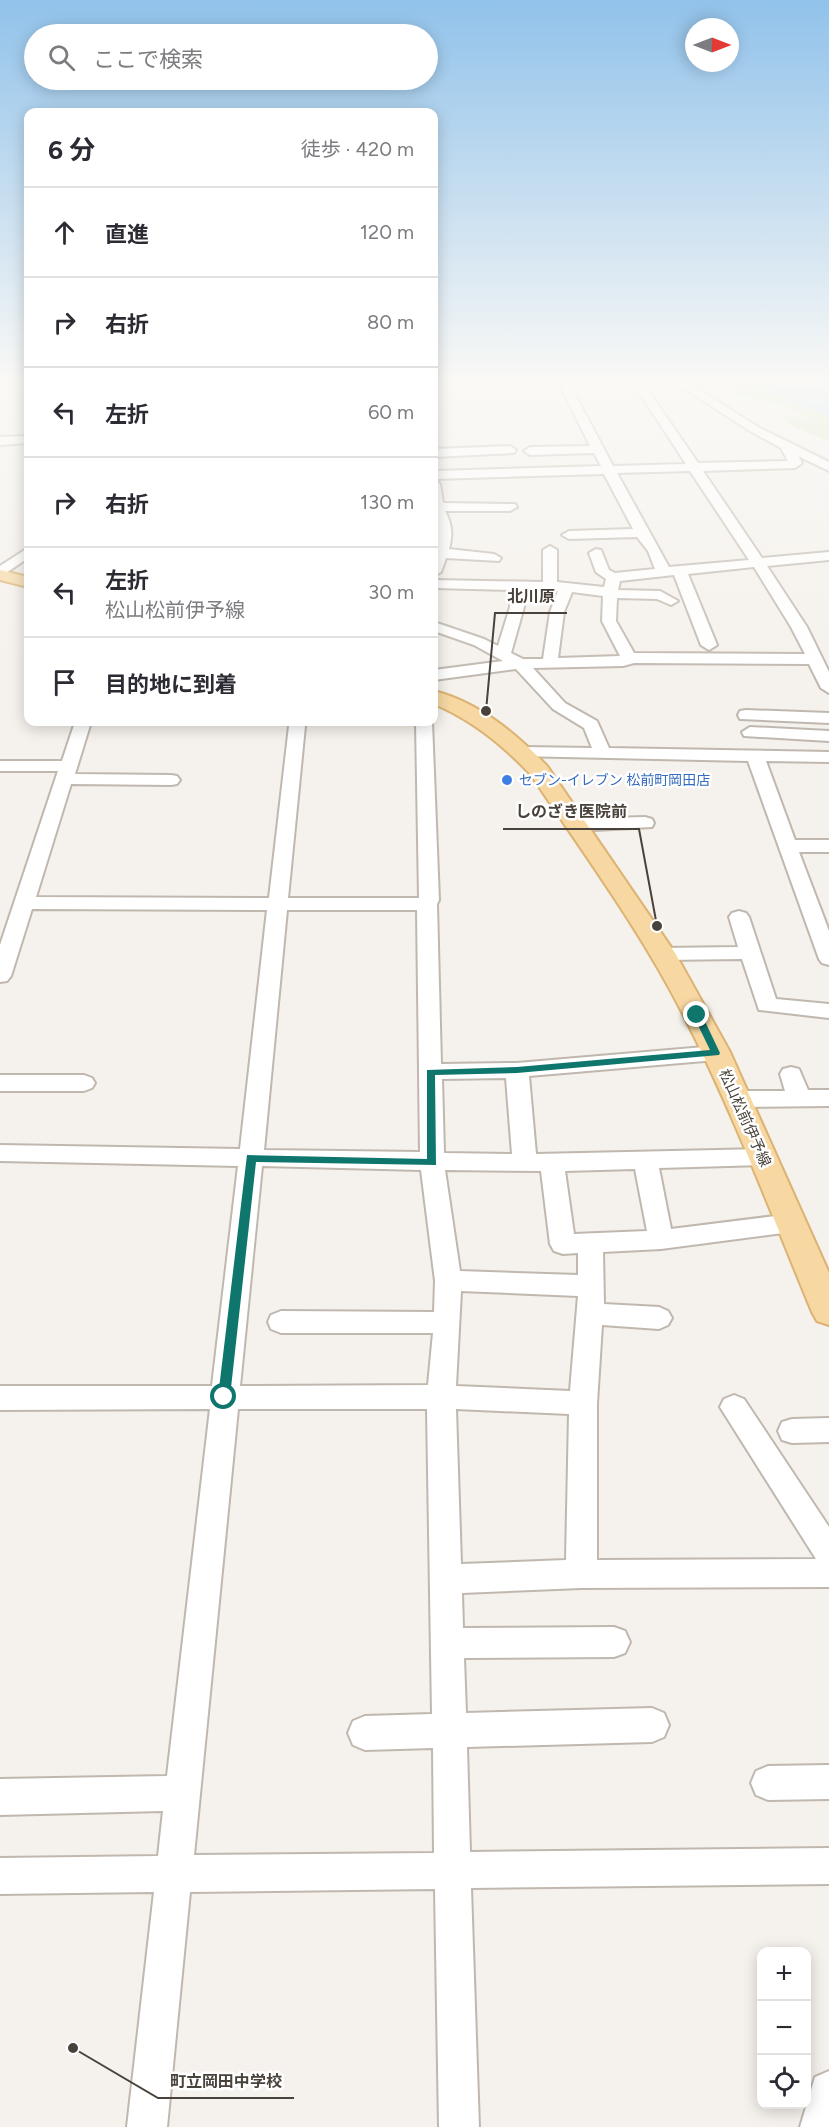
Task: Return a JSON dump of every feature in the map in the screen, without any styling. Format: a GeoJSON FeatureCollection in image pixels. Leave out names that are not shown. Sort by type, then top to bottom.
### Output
{"type":"FeatureCollection","features":[{"type":"Feature","properties":{"kind":"main road"},"geometry":{"type":"LineString","coordinates":[[0,574],[24,581]]}},
{"type":"Feature","properties":{"kind":"main road","name":"松山松前伊予線"},"geometry":{"type":"LineString","coordinates":[[438,699],[474,716],[523,752],[663,954],[738,1099],[790,1223],[822,1281],[829,1312]]}},
{"type":"Feature","properties":{"kind":"street"},"geometry":{"type":"LineString","coordinates":[[616,482],[641,533],[672,571],[709,645]]}},
{"type":"Feature","properties":{"kind":"street"},"geometry":{"type":"LineString","coordinates":[[706,482],[818,656],[829,688]]}},
{"type":"Feature","properties":{"kind":"street"},"geometry":{"type":"LineString","coordinates":[[438,495],[508,503]]}},
{"type":"Feature","properties":{"kind":"street"},"geometry":{"type":"LineString","coordinates":[[438,502],[444,521],[439,534],[439,554],[494,558]]}},
{"type":"Feature","properties":{"kind":"street"},"geometry":{"type":"LineString","coordinates":[[569,535],[641,533]]}},
{"type":"Feature","properties":{"kind":"street"},"geometry":{"type":"LineString","coordinates":[[550,550],[558,587],[550,663]]}},
{"type":"Feature","properties":{"kind":"street"},"geometry":{"type":"LineString","coordinates":[[596,554],[612,588],[609,621],[629,659]]}},
{"type":"Feature","properties":{"kind":"street"},"geometry":{"type":"LineString","coordinates":[[612,588],[672,571],[829,556]]}},
{"type":"Feature","properties":{"kind":"street"},"geometry":{"type":"LineString","coordinates":[[0,574],[24,560]]}},
{"type":"Feature","properties":{"kind":"street"},"geometry":{"type":"LineString","coordinates":[[438,584],[612,588],[660,595],[671,601]]}},
{"type":"Feature","properties":{"kind":"street"},"geometry":{"type":"LineString","coordinates":[[503,654],[517,607],[518,585]]}},
{"type":"Feature","properties":{"kind":"street"},"geometry":{"type":"LineString","coordinates":[[438,627],[479,642],[520,664],[559,705],[591,725],[602,752]]}},
{"type":"Feature","properties":{"kind":"street"},"geometry":{"type":"LineString","coordinates":[[438,674],[520,664],[667,657],[818,656]]}},
{"type":"Feature","properties":{"kind":"street"},"geometry":{"type":"LineString","coordinates":[[746,715],[829,718]]}},
{"type":"Feature","properties":{"kind":"street"},"geometry":{"type":"LineString","coordinates":[[0,976],[82,726]]}},
{"type":"Feature","properties":{"kind":"street"},"geometry":{"type":"LineString","coordinates":[[147,2127],[297,726]]}},
{"type":"Feature","properties":{"kind":"street"},"geometry":{"type":"LineString","coordinates":[[424,726],[432,1162],[448,1281],[441,1397],[459,2127]]}},
{"type":"Feature","properties":{"kind":"street"},"geometry":{"type":"LineString","coordinates":[[750,732],[829,736]]}},
{"type":"Feature","properties":{"kind":"street"},"geometry":{"type":"LineString","coordinates":[[523,752],[829,757]]}},
{"type":"Feature","properties":{"kind":"street"},"geometry":{"type":"LineString","coordinates":[[755,755],[829,959]]}},
{"type":"Feature","properties":{"kind":"street"},"geometry":{"type":"LineString","coordinates":[[0,766],[171,780]]}},
{"type":"Feature","properties":{"kind":"street"},"geometry":{"type":"LineString","coordinates":[[575,825],[645,823]]}},
{"type":"Feature","properties":{"kind":"street"},"geometry":{"type":"LineString","coordinates":[[788,846],[829,846]]}},
{"type":"Feature","properties":{"kind":"street"},"geometry":{"type":"LineString","coordinates":[[24,903],[427,904]]}},
{"type":"Feature","properties":{"kind":"street"},"geometry":{"type":"LineString","coordinates":[[739,917],[767,1005],[829,1011]]}},
{"type":"Feature","properties":{"kind":"street"},"geometry":{"type":"LineString","coordinates":[[663,954],[751,953]]}},
{"type":"Feature","properties":{"kind":"street"},"geometry":{"type":"LineString","coordinates":[[430,1072],[517,1070],[716,1053]]}},
{"type":"Feature","properties":{"kind":"street"},"geometry":{"type":"LineString","coordinates":[[517,1070],[525,1164]]}},
{"type":"Feature","properties":{"kind":"street"},"geometry":{"type":"LineString","coordinates":[[791,1074],[799,1098]]}},
{"type":"Feature","properties":{"kind":"street"},"geometry":{"type":"LineString","coordinates":[[0,1083],[84,1083]]}},
{"type":"Feature","properties":{"kind":"street"},"geometry":{"type":"LineString","coordinates":[[738,1099],[829,1098]]}},
{"type":"Feature","properties":{"kind":"street"},"geometry":{"type":"LineString","coordinates":[[0,1153],[525,1164],[763,1157]]}},
{"type":"Feature","properties":{"kind":"street"},"geometry":{"type":"LineString","coordinates":[[645,1160],[661,1240]]}},
{"type":"Feature","properties":{"kind":"street"},"geometry":{"type":"LineString","coordinates":[[552,1163],[563,1244],[661,1240],[790,1223]]}},
{"type":"Feature","properties":{"kind":"street"},"geometry":{"type":"LineString","coordinates":[[581,1574],[583,1403],[592,1286],[590,1244]]}},
{"type":"Feature","properties":{"kind":"street"},"geometry":{"type":"LineString","coordinates":[[448,1281],[592,1286]]}},
{"type":"Feature","properties":{"kind":"street"},"geometry":{"type":"LineString","coordinates":[[591,1314],[659,1318]]}},
{"type":"Feature","properties":{"kind":"street"},"geometry":{"type":"LineString","coordinates":[[281,1322],[447,1323]]}},
{"type":"Feature","properties":{"kind":"street"},"geometry":{"type":"LineString","coordinates":[[0,1398],[441,1397],[583,1403]]}},
{"type":"Feature","properties":{"kind":"street"},"geometry":{"type":"LineString","coordinates":[[734,1407],[829,1553]]}},
{"type":"Feature","properties":{"kind":"street"},"geometry":{"type":"LineString","coordinates":[[792,1431],[829,1430]]}},
{"type":"Feature","properties":{"kind":"street"},"geometry":{"type":"LineString","coordinates":[[446,1579],[581,1574],[829,1573]]}},
{"type":"Feature","properties":{"kind":"street"},"geometry":{"type":"LineString","coordinates":[[447,1643],[614,1642]]}},
{"type":"Feature","properties":{"kind":"street"},"geometry":{"type":"LineString","coordinates":[[365,1732],[651,1725]]}},
{"type":"Feature","properties":{"kind":"street"},"geometry":{"type":"LineString","coordinates":[[768,1783],[829,1782]]}},
{"type":"Feature","properties":{"kind":"street"},"geometry":{"type":"LineString","coordinates":[[0,1797],[183,1793]]}},
{"type":"Feature","properties":{"kind":"street"},"geometry":{"type":"LineString","coordinates":[[0,1876],[829,1866]]}},
{"type":"Feature","properties":{"kind":"street"},"geometry":{"type":"LineString","coordinates":[[820,2127],[829,2091]]}},
{"type":"Feature","properties":{"kind":"place","name":"北川原"},"geometry":{"type":"Point","coordinates":[486,711]}},
{"type":"Feature","properties":{"kind":"place","name":"セブン-イレブン 松前町岡田店"},"geometry":{"type":"Point","coordinates":[507,780]}},
{"type":"Feature","properties":{"kind":"place","name":"しのざき医院前"},"geometry":{"type":"Point","coordinates":[657,926]}},
{"type":"Feature","properties":{"kind":"place","name":"町立岡田中学校"},"geometry":{"type":"Point","coordinates":[73,2048]}},
{"type":"Feature","properties":{"kind":"route"},"geometry":{"type":"LineString","coordinates":[[224,1397],[251,1158],[432,1162],[430,1072],[517,1070],[716,1053],[697,1015]]}}]}
